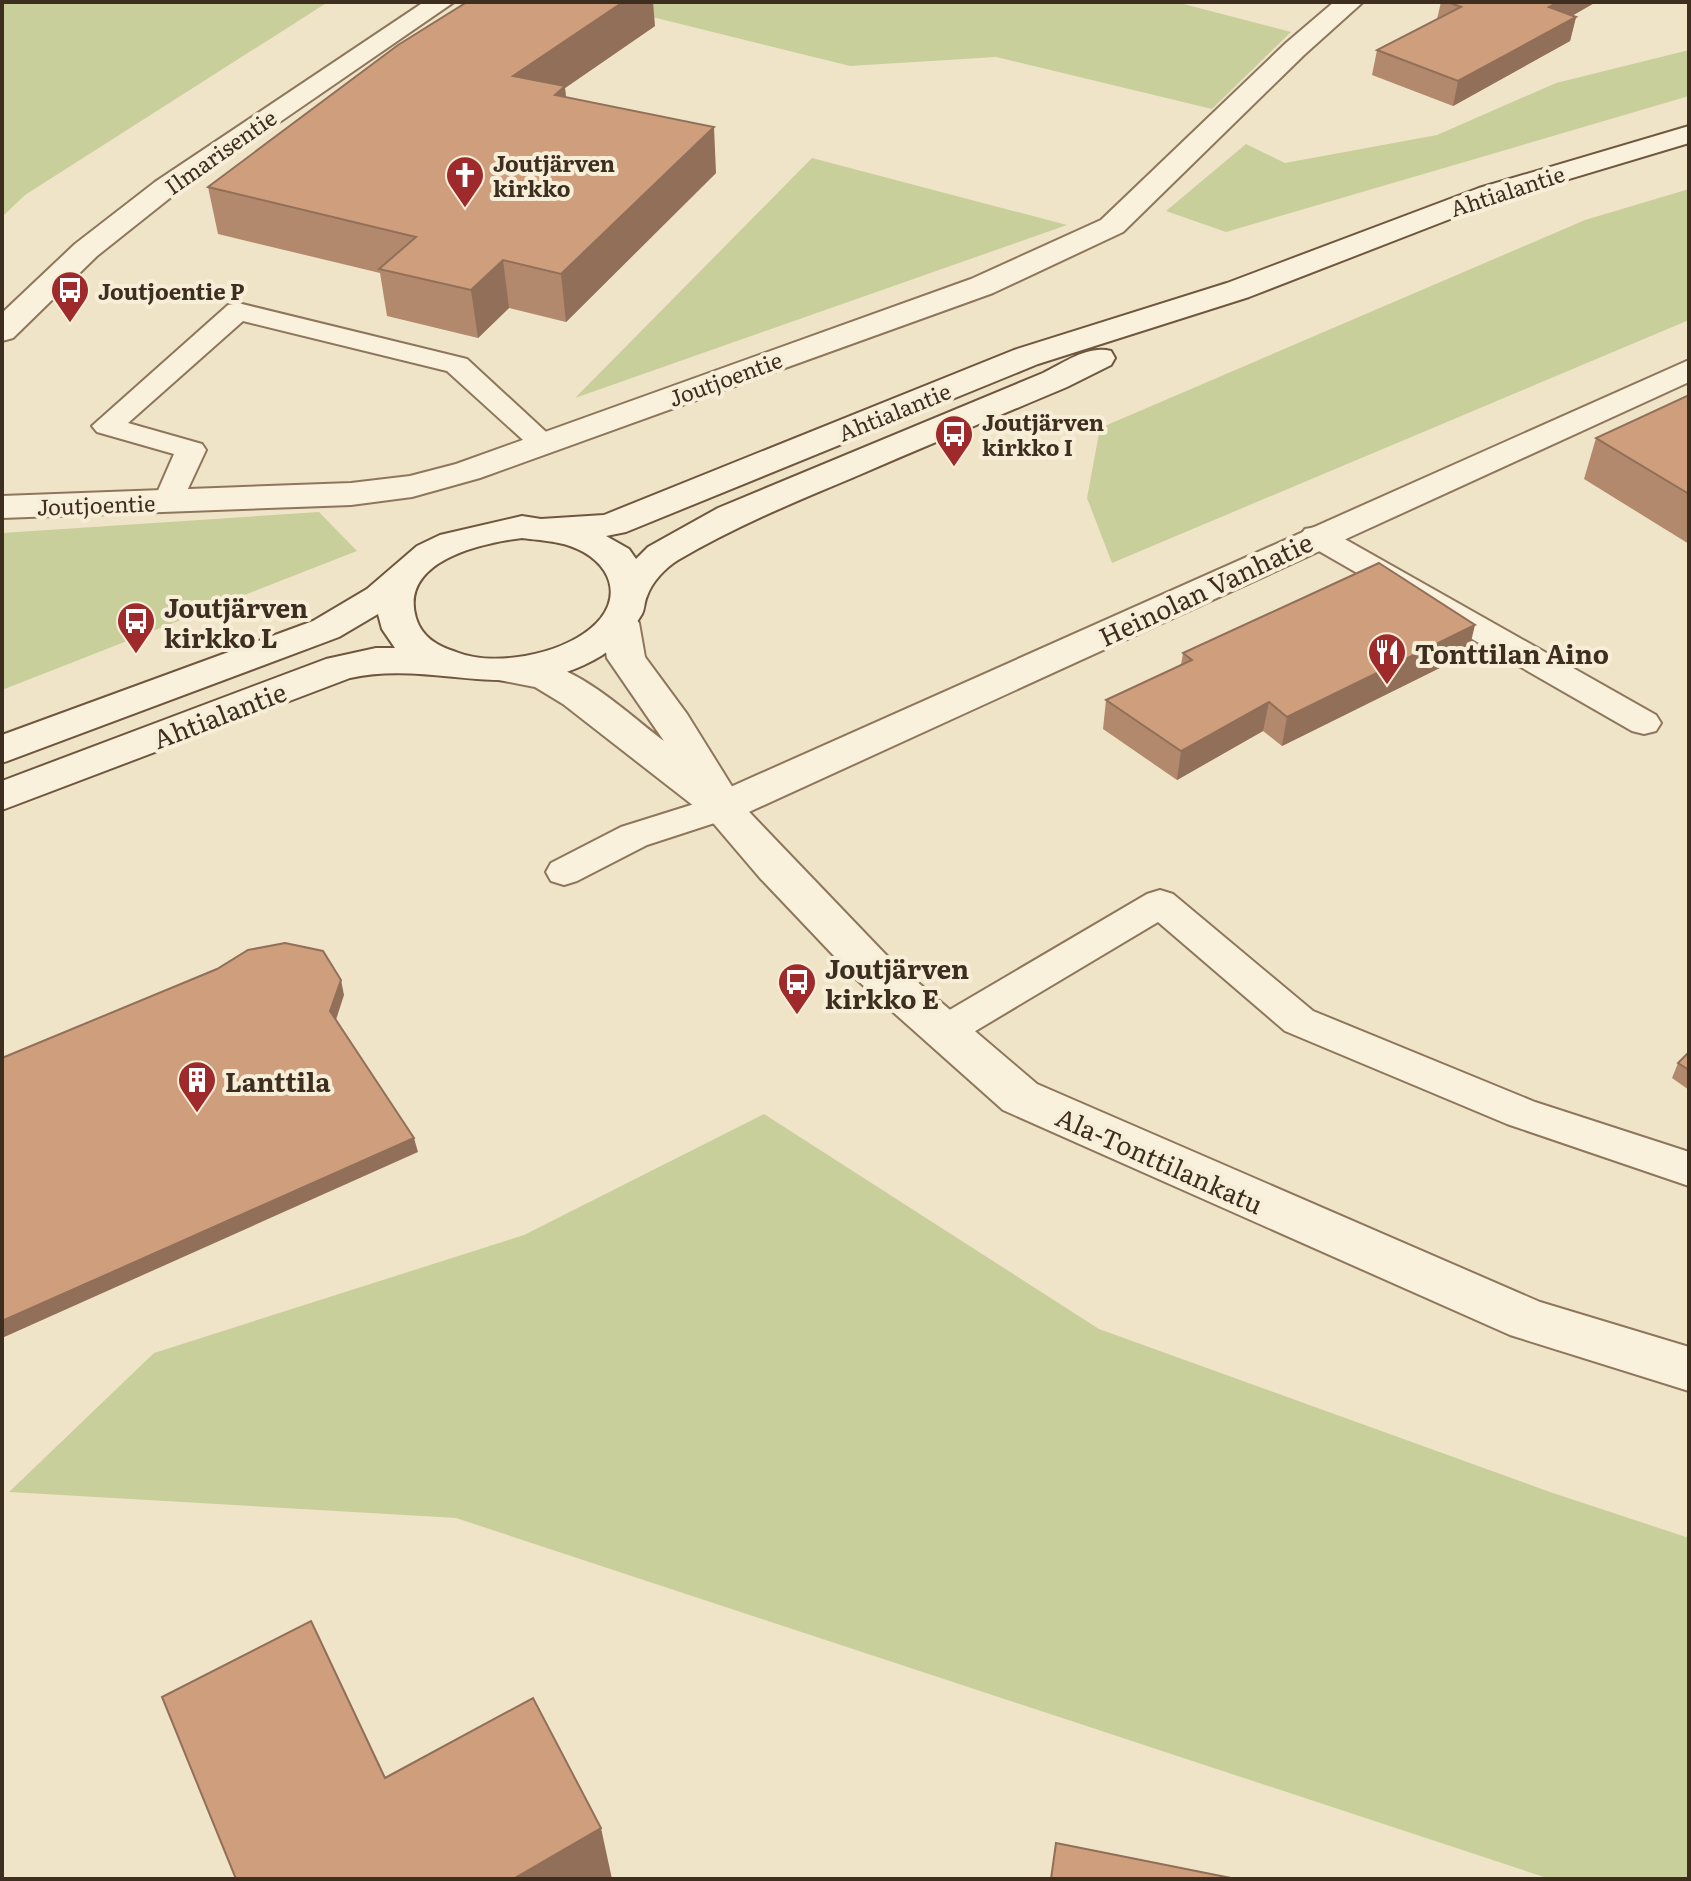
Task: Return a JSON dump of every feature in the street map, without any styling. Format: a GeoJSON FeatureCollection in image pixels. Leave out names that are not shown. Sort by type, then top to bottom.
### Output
{"type":"FeatureCollection","features":[{"type":"Feature","properties":{"kind":"street","name":"Ilmarisentie"},"geometry":{"type":"LineString","coordinates":[[6,330],[86,250],[165,188],[441,2]]}},
{"type":"Feature","properties":{"kind":"street","name":"Joutjoentie"},"geometry":{"type":"LineString","coordinates":[[2,507],[351,494],[412,486],[468,471],[982,286],[1112,226],[1295,49],[1350,2]]}},
{"type":"Feature","properties":{"kind":"street","name":"Ahtialantie"},"geometry":{"type":"LineString","coordinates":[[550,528],[591,528],[613,524],[1026,357],[1238,290],[1489,194],[1689,134]]}},
{"type":"Feature","properties":{"kind":"street","name":"Ahtialantie"},"geometry":{"type":"LineString","coordinates":[[626,606],[640,575],[661,555],[731,516],[1055,380],[1238,290]]}},
{"type":"Feature","properties":{"kind":"street","name":"Heinolan Vanhatie"},"geometry":{"type":"LineString","coordinates":[[723,807],[1316,536],[1689,370]]}},
{"type":"Feature","properties":{"kind":"street"},"geometry":{"type":"LineString","coordinates":[[522,527],[550,528],[599,544],[622,565],[626,606],[602,641],[577,655],[546,666],[488,671],[442,661],[418,649],[402,633],[394,614],[395,595],[405,576],[420,560],[441,546],[466,536],[522,527]]}},
{"type":"Feature","properties":{"kind":"street","name":"Ahtialantie"},"geometry":{"type":"LineString","coordinates":[[2,750],[326,629],[380,597],[405,576]]}},
{"type":"Feature","properties":{"kind":"street","name":"Ala-Tonttilankatu"},"geometry":{"type":"LineString","coordinates":[[626,606],[626,658],[673,723],[723,807],[775,868],[872,968],[1020,1097],[1528,1320],[1689,1369]]}},
{"type":"Feature","properties":{"kind":"street","name":"Ahtialantie"},"geometry":{"type":"LineString","coordinates":[[2,796],[340,668],[376,660],[442,661]]}},
{"type":"Feature","properties":{"kind":"street","name":"Ala-Tonttilankatu"},"geometry":{"type":"LineString","coordinates":[[513,671],[546,677],[577,695],[723,807]]}},
{"type":"Feature","properties":{"kind":"lane"},"geometry":{"type":"LineString","coordinates":[[168,502],[191,450],[107,426],[238,311],[457,365],[543,443]]}},
{"type":"Feature","properties":{"kind":"lane"},"geometry":{"type":"LineString","coordinates":[[1316,536],[1644,723]]}},
{"type":"Feature","properties":{"kind":"lane"},"geometry":{"type":"LineString","coordinates":[[564,872],[634,836],[723,807]]}},
{"type":"Feature","properties":{"kind":"lane"},"geometry":{"type":"LineString","coordinates":[[943,1032],[1160,903],[1299,1021],[1521,1113],[1689,1169]]}},
{"type":"Feature","properties":{"kind":"green space"},"geometry":{"type":"Polygon","coordinates":[[[2,2],[328,2],[25,195],[2,217],[2,2]]]}},
{"type":"Feature","properties":{"kind":"green space"},"geometry":{"type":"Polygon","coordinates":[[[592,2],[1176,2],[1291,32],[1212,109],[996,57],[850,66],[592,2]]]}},
{"type":"Feature","properties":{"kind":"green space"},"geometry":{"type":"Polygon","coordinates":[[[1689,50],[1689,96],[1226,232],[1166,211],[1246,144],[1285,163],[1437,135],[1556,83],[1689,50]]]}},
{"type":"Feature","properties":{"kind":"green space"},"geometry":{"type":"Polygon","coordinates":[[[812,158],[1067,225],[575,398],[812,158]]]}},
{"type":"Feature","properties":{"kind":"green space"},"geometry":{"type":"Polygon","coordinates":[[[1689,189],[1689,320],[1112,563],[1087,498],[1100,428],[1585,220],[1689,189]]]}},
{"type":"Feature","properties":{"kind":"green space"},"geometry":{"type":"Polygon","coordinates":[[[319,512],[357,551],[2,690],[2,533],[319,512]]]}},
{"type":"Feature","properties":{"kind":"green space"},"geometry":{"type":"Polygon","coordinates":[[[764,1114],[1099,1329],[1550,1492],[1689,1538],[1689,1879],[1550,1879],[456,1518],[9,1492],[154,1353],[524,1235],[764,1114]]]}},
{"type":"Feature","properties":{"kind":"building"},"geometry":{"type":"Polygon","coordinates":[[[467,2],[623,2],[513,76],[565,86],[555,95],[714,127],[561,274],[503,260],[471,290],[379,269],[416,237],[208,187],[398,45],[467,2]]]}},
{"type":"Feature","properties":{"kind":"building"},"geometry":{"type":"Polygon","coordinates":[[[1448,2],[1558,2],[1549,7],[1576,17],[1458,81],[1377,50],[1461,7],[1448,2]]]}},
{"type":"Feature","properties":{"kind":"building"},"geometry":{"type":"Polygon","coordinates":[[[1689,395],[1689,494],[1596,438],[1689,395]]]}},
{"type":"Feature","properties":{"kind":"building"},"geometry":{"type":"Polygon","coordinates":[[[1379,563],[1475,625],[1287,717],[1269,702],[1181,751],[1106,700],[1192,660],[1183,653],[1379,563]]]}},
{"type":"Feature","properties":{"kind":"building","name":"Lanttila"},"geometry":{"type":"Polygon","coordinates":[[[285,943],[323,951],[341,980],[330,1011],[414,1138],[2,1321],[2,1058],[217,969],[248,950],[285,943]]]}},
{"type":"Feature","properties":{"kind":"building"},"geometry":{"type":"Polygon","coordinates":[[[1689,1052],[1689,1070],[1678,1063],[1689,1052]]]}},
{"type":"Feature","properties":{"kind":"building"},"geometry":{"type":"Polygon","coordinates":[[[311,1621],[385,1778],[533,1698],[601,1828],[513,1879],[236,1879],[162,1697],[311,1621]]]}},
{"type":"Feature","properties":{"kind":"building"},"geometry":{"type":"Polygon","coordinates":[[[1056,1843],[1236,1879],[1051,1879],[1056,1843]]]}},
{"type":"Feature","properties":{"kind":"place","name":"Joutjärven kirkko"},"geometry":{"type":"Point","coordinates":[465,209]}},
{"type":"Feature","properties":{"kind":"place","name":"Joutjoentie P"},"geometry":{"type":"Point","coordinates":[70,324]}},
{"type":"Feature","properties":{"kind":"place","name":"Joutjärven kirkko I"},"geometry":{"type":"Point","coordinates":[954,468]}},
{"type":"Feature","properties":{"kind":"place","name":"Joutjärven kirkko L"},"geometry":{"type":"Point","coordinates":[136,655]}},
{"type":"Feature","properties":{"kind":"place","name":"Tonttilan Aino"},"geometry":{"type":"Point","coordinates":[1387,686]}},
{"type":"Feature","properties":{"kind":"place","name":"Joutjärven kirkko E"},"geometry":{"type":"Point","coordinates":[797,1016]}},
{"type":"Feature","properties":{"kind":"place","name":"Lanttila"},"geometry":{"type":"Point","coordinates":[197,1114]}}]}
